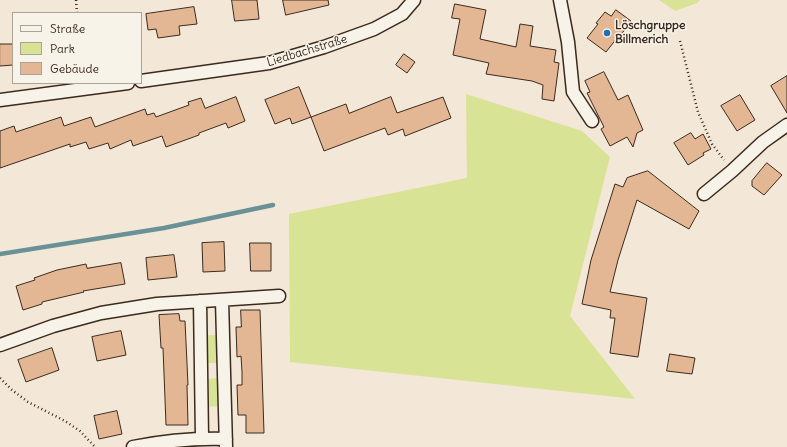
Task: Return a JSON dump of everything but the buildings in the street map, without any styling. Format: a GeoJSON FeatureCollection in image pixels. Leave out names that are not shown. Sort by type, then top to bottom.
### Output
{"type":"FeatureCollection","features":[{"type":"Feature","properties":{"kind":"street","name":"Liedbachstraße"},"geometry":{"type":"LineString","coordinates":[[142,81],[275,62],[324,47],[374,29],[402,14],[414,0]]}},
{"type":"Feature","properties":{"kind":"street"},"geometry":{"type":"LineString","coordinates":[[560,0],[568,42],[573,92],[592,121]]}},
{"type":"Feature","properties":{"kind":"street"},"geometry":{"type":"LineString","coordinates":[[0,100],[120,84]]}},
{"type":"Feature","properties":{"kind":"street"},"geometry":{"type":"LineString","coordinates":[[704,194],[764,142],[787,125]]}},
{"type":"Feature","properties":{"kind":"street"},"geometry":{"type":"LineString","coordinates":[[0,345],[53,326],[101,313],[157,304],[279,296]]}},
{"type":"Feature","properties":{"kind":"street"},"geometry":{"type":"LineString","coordinates":[[133,447],[154,443],[202,438],[226,443],[222,300]]}},
{"type":"Feature","properties":{"kind":"street"},"geometry":{"type":"LineString","coordinates":[[200,301],[202,438]]}},
{"type":"Feature","properties":{"kind":"path"},"geometry":{"type":"LineString","coordinates":[[76,0],[77,12]]}},
{"type":"Feature","properties":{"kind":"path"},"geometry":{"type":"LineString","coordinates":[[680,41],[698,112],[712,144],[732,171]]}},
{"type":"Feature","properties":{"kind":"path"},"geometry":{"type":"LineString","coordinates":[[0,378],[12,390],[28,402],[65,421],[80,431],[95,447]]}},
{"type":"Feature","properties":{"kind":"green space"},"geometry":{"type":"Polygon","coordinates":[[[659,0],[700,0],[697,3],[675,11],[659,0]]]}},
{"type":"Feature","properties":{"kind":"green space"},"geometry":{"type":"Polygon","coordinates":[[[466,94],[582,131],[610,157],[570,316],[635,399],[290,362],[289,214],[467,178],[466,94]]]}},
{"type":"Feature","properties":{"kind":"green space"},"geometry":{"type":"Polygon","coordinates":[[[206,335],[217,335],[217,363],[207,363],[206,335]]]}},
{"type":"Feature","properties":{"kind":"green space"},"geometry":{"type":"Polygon","coordinates":[[[218,378],[219,406],[208,407],[207,379],[218,378]]]}},
{"type":"Feature","properties":{"kind":"waterway"},"geometry":{"type":"LineString","coordinates":[[0,254],[164,228],[273,205]]}},
{"type":"Feature","properties":{"kind":"place","name":"Löschgruppe Billmerich"},"geometry":{"type":"Point","coordinates":[607,33]}}]}
